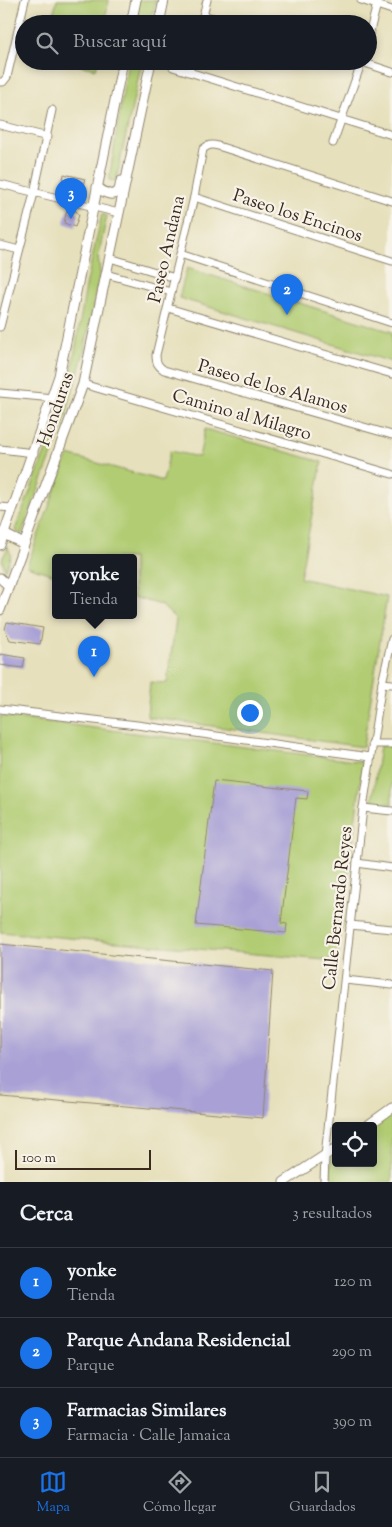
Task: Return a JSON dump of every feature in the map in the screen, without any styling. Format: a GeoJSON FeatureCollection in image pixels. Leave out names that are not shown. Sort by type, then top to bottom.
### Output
{"type":"FeatureCollection","features":[{"type":"Feature","properties":{"kind":"street"},"geometry":{"type":"LineString","coordinates":[[21,15],[25,0]]}},
{"type":"Feature","properties":{"kind":"street"},"geometry":{"type":"LineString","coordinates":[[133,15],[136,0]]}},
{"type":"Feature","properties":{"kind":"street"},"geometry":{"type":"LineString","coordinates":[[161,15],[164,0]]}},
{"type":"Feature","properties":{"kind":"street"},"geometry":{"type":"LineString","coordinates":[[203,15],[206,0]]}},
{"type":"Feature","properties":{"kind":"street"},"geometry":{"type":"LineString","coordinates":[[361,0],[378,3],[392,10]]}},
{"type":"Feature","properties":{"kind":"street"},"geometry":{"type":"LineString","coordinates":[[2,82],[7,77],[15,43]]}},
{"type":"Feature","properties":{"kind":"street"},"geometry":{"type":"LineString","coordinates":[[377,67],[392,72]]}},
{"type":"Feature","properties":{"kind":"street","name":"Honduras"},"geometry":{"type":"LineString","coordinates":[[0,545],[12,508],[34,453],[59,376],[121,70]]}},
{"type":"Feature","properties":{"kind":"street"},"geometry":{"type":"LineString","coordinates":[[97,187],[110,195],[118,191],[128,149],[137,129],[149,70]]}},
{"type":"Feature","properties":{"kind":"street"},"geometry":{"type":"LineString","coordinates":[[183,70],[392,135]]}},
{"type":"Feature","properties":{"kind":"street"},"geometry":{"type":"LineString","coordinates":[[333,143],[358,70]]}},
{"type":"Feature","properties":{"kind":"street"},"geometry":{"type":"LineString","coordinates":[[0,327],[3,302],[34,193],[48,137],[52,110]]}},
{"type":"Feature","properties":{"kind":"street"},"geometry":{"type":"LineString","coordinates":[[0,126],[48,137]]}},
{"type":"Feature","properties":{"kind":"street","name":"Honduras"},"geometry":{"type":"LineString","coordinates":[[0,610],[83,384],[137,129]]}},
{"type":"Feature","properties":{"kind":"street","name":"Paseo Andana"},"geometry":{"type":"LineString","coordinates":[[156,355],[194,197],[203,149],[207,145],[212,144],[392,201]]}},
{"type":"Feature","properties":{"kind":"street"},"geometry":{"type":"LineString","coordinates":[[0,184],[120,213]]}},
{"type":"Feature","properties":{"kind":"street","name":"Paseo los Encinos"},"geometry":{"type":"LineString","coordinates":[[194,197],[392,261]]}},
{"type":"Feature","properties":{"kind":"street"},"geometry":{"type":"LineString","coordinates":[[0,245],[19,250]]}},
{"type":"Feature","properties":{"kind":"street"},"geometry":{"type":"LineString","coordinates":[[180,254],[392,323]]}},
{"type":"Feature","properties":{"kind":"street"},"geometry":{"type":"LineString","coordinates":[[110,258],[175,278]]}},
{"type":"Feature","properties":{"kind":"street"},"geometry":{"type":"LineString","coordinates":[[106,274],[171,292]]}},
{"type":"Feature","properties":{"kind":"street"},"geometry":{"type":"LineString","coordinates":[[168,308],[392,374]]}},
{"type":"Feature","properties":{"kind":"street","name":"Paseo de los Alamos"},"geometry":{"type":"LineString","coordinates":[[156,355],[156,362],[164,370],[392,435]]}},
{"type":"Feature","properties":{"kind":"street","name":"Camino al Milagro"},"geometry":{"type":"LineString","coordinates":[[83,384],[392,474]]}},
{"type":"Feature","properties":{"kind":"street"},"geometry":{"type":"LineString","coordinates":[[0,393],[53,398]]}},
{"type":"Feature","properties":{"kind":"street"},"geometry":{"type":"LineString","coordinates":[[0,449],[34,453]]}},
{"type":"Feature","properties":{"kind":"street"},"geometry":{"type":"LineString","coordinates":[[0,507],[12,508]]}},
{"type":"Feature","properties":{"kind":"street"},"geometry":{"type":"LineString","coordinates":[[4,534],[24,544]]}},
{"type":"Feature","properties":{"kind":"street"},"geometry":{"type":"LineString","coordinates":[[0,578],[9,586]]}},
{"type":"Feature","properties":{"kind":"street","name":"Calle Bernardo Reyes"},"geometry":{"type":"LineString","coordinates":[[324,1182],[325,1156],[363,808],[382,683],[392,639]]}},
{"type":"Feature","properties":{"kind":"street"},"geometry":{"type":"LineString","coordinates":[[382,683],[392,684]]}},
{"type":"Feature","properties":{"kind":"street"},"geometry":{"type":"LineString","coordinates":[[0,709],[137,725],[370,757]]}},
{"type":"Feature","properties":{"kind":"street"},"geometry":{"type":"LineString","coordinates":[[372,744],[392,744]]}},
{"type":"Feature","properties":{"kind":"street"},"geometry":{"type":"LineString","coordinates":[[363,808],[392,811]]}},
{"type":"Feature","properties":{"kind":"street"},"geometry":{"type":"LineString","coordinates":[[357,864],[392,868]]}},
{"type":"Feature","properties":{"kind":"street"},"geometry":{"type":"LineString","coordinates":[[350,925],[392,929]]}},
{"type":"Feature","properties":{"kind":"street"},"geometry":{"type":"LineString","coordinates":[[344,980],[392,985]]}},
{"type":"Feature","properties":{"kind":"street"},"geometry":{"type":"LineString","coordinates":[[373,1122],[392,1108]]}},
{"type":"Feature","properties":{"kind":"street"},"geometry":{"type":"LineString","coordinates":[[284,1182],[332,1151]]}},
{"type":"Feature","properties":{"kind":"green space"},"geometry":{"type":"Polygon","coordinates":[[[57,0],[109,0],[106,15],[53,15],[57,0]]]}},
{"type":"Feature","properties":{"kind":"green space"},"geometry":{"type":"Polygon","coordinates":[[[138,0],[156,0],[152,15],[136,15],[138,0]]]}},
{"type":"Feature","properties":{"kind":"green space"},"geometry":{"type":"Polygon","coordinates":[[[127,70],[140,70],[116,181],[109,180],[127,70]]]}},
{"type":"Feature","properties":{"kind":"green space"},"geometry":{"type":"Polygon","coordinates":[[[102,214],[107,216],[98,257],[100,272],[84,352],[63,426],[21,535],[15,530],[52,435],[72,369],[86,286],[102,214]]]}},
{"type":"Feature","properties":{"kind":"green space"},"geometry":{"type":"Polygon","coordinates":[[[187,268],[392,332],[392,362],[179,298],[187,268]]]}},
{"type":"Feature","properties":{"kind":"green space"},"geometry":{"type":"Polygon","coordinates":[[[205,429],[322,462],[300,578],[387,597],[363,747],[147,717],[150,682],[167,683],[176,619],[161,605],[137,598],[137,554],[52,554],[52,574],[27,566],[68,455],[163,481],[170,451],[199,457],[205,429]]]}},
{"type":"Feature","properties":{"kind":"green space"},"geometry":{"type":"Polygon","coordinates":[[[8,547],[11,555],[5,570],[2,559],[8,547]]]}},
{"type":"Feature","properties":{"kind":"green space"},"geometry":{"type":"Polygon","coordinates":[[[0,716],[363,762],[337,961],[0,932],[0,716]]]}},
{"type":"Feature","properties":{"kind":"green space"},"geometry":{"type":"Polygon","coordinates":[[[380,746],[392,746],[392,804],[372,802],[380,746]]]}},
{"type":"Feature","properties":{"kind":"green space"},"geometry":{"type":"Polygon","coordinates":[[[392,1112],[392,1182],[330,1182],[332,1153],[332,1167],[377,1167],[377,1123],[392,1112]]]}},
{"type":"Feature","properties":{"kind":"building"},"geometry":{"type":"Polygon","coordinates":[[[64,174],[85,179],[81,190],[62,186],[64,174]]]}},
{"type":"Feature","properties":{"kind":"building"},"geometry":{"type":"Polygon","coordinates":[[[67,210],[76,211],[79,215],[75,227],[64,223],[67,210]]]}},
{"type":"Feature","properties":{"kind":"building"},"geometry":{"type":"Polygon","coordinates":[[[7,622],[43,628],[40,644],[10,640],[5,629],[7,622]]]}},
{"type":"Feature","properties":{"kind":"building"},"geometry":{"type":"Polygon","coordinates":[[[0,654],[25,658],[23,668],[0,665],[0,654]]]}},
{"type":"Feature","properties":{"kind":"building"},"geometry":{"type":"Polygon","coordinates":[[[214,781],[308,791],[307,799],[296,798],[281,923],[287,924],[286,933],[196,925],[214,781]]]}},
{"type":"Feature","properties":{"kind":"building"},"geometry":{"type":"Polygon","coordinates":[[[0,944],[273,971],[263,1118],[0,1095],[0,944]]]}},
{"type":"Feature","properties":{"kind":"place","name":"Farmacias Similares"},"geometry":{"type":"Point","coordinates":[71,219]}},
{"type":"Feature","properties":{"kind":"place","name":"Parque Andana Residencial"},"geometry":{"type":"Point","coordinates":[287,315]}},
{"type":"Feature","properties":{"kind":"place","name":"yonke"},"geometry":{"type":"Point","coordinates":[94,677]}}]}
